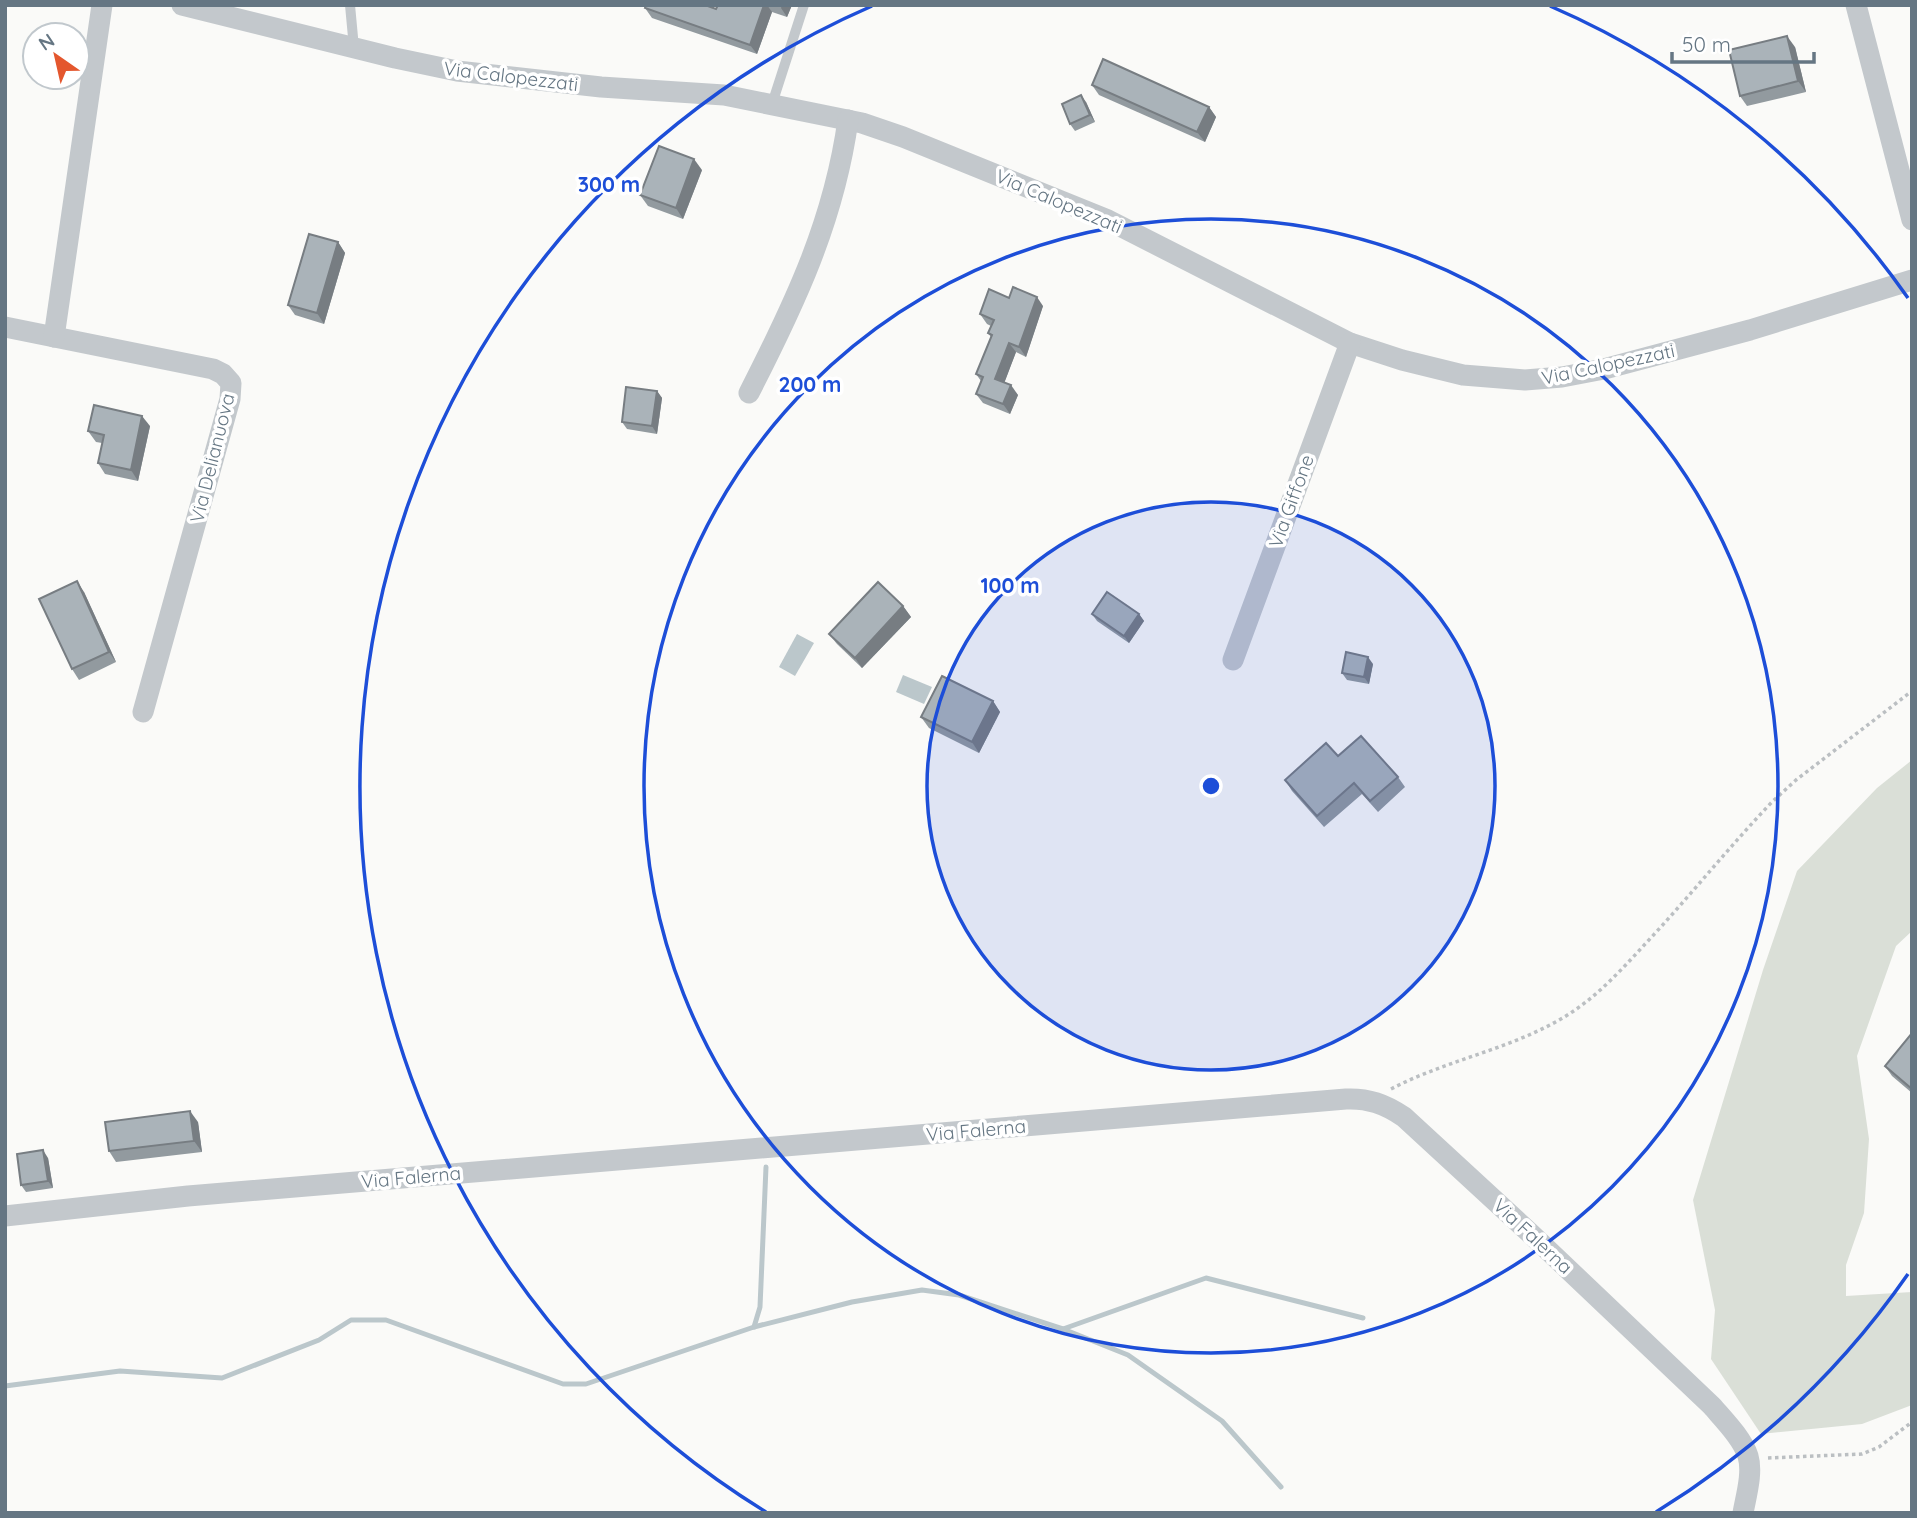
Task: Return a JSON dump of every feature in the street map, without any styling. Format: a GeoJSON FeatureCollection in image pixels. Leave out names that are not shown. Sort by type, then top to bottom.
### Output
{"type":"FeatureCollection","features":[{"type":"Feature","properties":{"kind":"street"},"geometry":{"type":"LineString","coordinates":[[5,327],[54,337],[102,5]]}},
{"type":"Feature","properties":{"kind":"street","name":"Via Calopezzati"},"geometry":{"type":"LineString","coordinates":[[182,5],[416,63],[500,77],[713,94],[848,120],[902,136],[1108,220],[1350,343],[1402,360],[1463,375],[1517,380],[1562,377],[1651,358],[1912,280]]}},
{"type":"Feature","properties":{"kind":"street"},"geometry":{"type":"LineString","coordinates":[[1856,5],[1912,220]]}},
{"type":"Feature","properties":{"kind":"street"},"geometry":{"type":"LineString","coordinates":[[748,393],[782,329],[822,232],[840,172],[848,120]]}},
{"type":"Feature","properties":{"kind":"street","name":"Via Delianuova"},"geometry":{"type":"LineString","coordinates":[[54,337],[212,369],[223,374],[230,383],[230,399],[143,712]]}},
{"type":"Feature","properties":{"kind":"street","name":"Via Giffone"},"geometry":{"type":"LineString","coordinates":[[1233,660],[1350,343]]}},
{"type":"Feature","properties":{"kind":"street","name":"Via Falerna"},"geometry":{"type":"LineString","coordinates":[[5,1216],[531,1166],[1332,1100],[1370,1100],[1404,1117],[1531,1234],[1712,1406],[1748,1458]]}},
{"type":"Feature","properties":{"kind":"street"},"geometry":{"type":"LineString","coordinates":[[1744,1513],[1749,1480],[1748,1458]]}},
{"type":"Feature","properties":{"kind":"lane"},"geometry":{"type":"LineString","coordinates":[[350,5],[354,48]]}},
{"type":"Feature","properties":{"kind":"lane"},"geometry":{"type":"LineString","coordinates":[[772,104],[804,5]]}},
{"type":"Feature","properties":{"kind":"path"},"geometry":{"type":"LineString","coordinates":[[1370,1100],[1440,1068],[1530,1035],[1580,1006],[1635,956],[1772,802],[1796,780],[1912,691]]}},
{"type":"Feature","properties":{"kind":"path"},"geometry":{"type":"LineString","coordinates":[[1748,1458],[1862,1454],[1879,1447],[1912,1422]]}},
{"type":"Feature","properties":{"kind":"shaded area"},"geometry":{"type":"Polygon","coordinates":[[[797,634],[814,643],[795,676],[779,667],[797,634]]]}},
{"type":"Feature","properties":{"kind":"shaded area"},"geometry":{"type":"Polygon","coordinates":[[[903,675],[932,687],[924,704],[896,692],[903,675]]]}},
{"type":"Feature","properties":{"kind":"shaded area"},"geometry":{"type":"Polygon","coordinates":[[[1912,760],[1912,931],[1896,946],[1857,1056],[1869,1139],[1864,1213],[1846,1265],[1846,1296],[1912,1292],[1912,1405],[1862,1424],[1761,1434],[1711,1359],[1715,1310],[1693,1200],[1763,970],[1797,871],[1877,788],[1912,760]]]}},
{"type":"Feature","properties":{"kind":"building"},"geometry":{"type":"Polygon","coordinates":[[[646,5],[705,5],[716,9],[718,5],[764,5],[750,45],[645,8],[646,5]]]}},
{"type":"Feature","properties":{"kind":"building"},"geometry":{"type":"Polygon","coordinates":[[[1787,36],[1798,81],[1740,96],[1729,50],[1787,36]]]}},
{"type":"Feature","properties":{"kind":"building"},"geometry":{"type":"Polygon","coordinates":[[[1103,59],[1209,107],[1197,132],[1092,85],[1103,59]]]}},
{"type":"Feature","properties":{"kind":"building"},"geometry":{"type":"Polygon","coordinates":[[[1081,95],[1090,115],[1070,124],[1062,104],[1081,95]]]}},
{"type":"Feature","properties":{"kind":"building"},"geometry":{"type":"Polygon","coordinates":[[[659,146],[694,159],[676,208],[640,195],[659,146]]]}},
{"type":"Feature","properties":{"kind":"building"},"geometry":{"type":"Polygon","coordinates":[[[309,234],[338,242],[317,313],[288,305],[309,234]]]}},
{"type":"Feature","properties":{"kind":"building"},"geometry":{"type":"Polygon","coordinates":[[[1013,287],[1037,297],[1019,347],[1009,343],[995,379],[1011,385],[1003,404],[976,394],[983,377],[976,374],[992,335],[988,333],[994,320],[980,314],[989,289],[1009,298],[1013,287]]]}},
{"type":"Feature","properties":{"kind":"building"},"geometry":{"type":"Polygon","coordinates":[[[626,387],[657,391],[652,426],[622,422],[626,387]]]}},
{"type":"Feature","properties":{"kind":"building"},"geometry":{"type":"Polygon","coordinates":[[[94,405],[142,416],[131,470],[98,463],[104,435],[88,431],[94,405]]]}},
{"type":"Feature","properties":{"kind":"building"},"geometry":{"type":"Polygon","coordinates":[[[77,581],[109,652],[72,669],[39,599],[77,581]]]}},
{"type":"Feature","properties":{"kind":"building"},"geometry":{"type":"Polygon","coordinates":[[[878,582],[903,606],[855,658],[829,634],[878,582]]]}},
{"type":"Feature","properties":{"kind":"building"},"geometry":{"type":"Polygon","coordinates":[[[1107,592],[1139,614],[1124,636],[1092,614],[1107,592]]]}},
{"type":"Feature","properties":{"kind":"building"},"geometry":{"type":"Polygon","coordinates":[[[1346,652],[1368,657],[1364,677],[1342,673],[1346,652]]]}},
{"type":"Feature","properties":{"kind":"building"},"geometry":{"type":"Polygon","coordinates":[[[942,676],[993,701],[972,742],[921,717],[942,676]]]}},
{"type":"Feature","properties":{"kind":"building"},"geometry":{"type":"Polygon","coordinates":[[[1361,736],[1398,777],[1370,801],[1354,783],[1317,816],[1285,780],[1326,743],[1338,756],[1361,736]]]}},
{"type":"Feature","properties":{"kind":"building"},"geometry":{"type":"Polygon","coordinates":[[[1912,1033],[1912,1089],[1885,1066],[1912,1033]]]}},
{"type":"Feature","properties":{"kind":"building"},"geometry":{"type":"Polygon","coordinates":[[[190,1111],[194,1141],[109,1151],[105,1122],[190,1111]]]}},
{"type":"Feature","properties":{"kind":"building"},"geometry":{"type":"Polygon","coordinates":[[[43,1150],[48,1181],[21,1185],[17,1154],[43,1150]]]}},
{"type":"Feature","properties":{"kind":"waterway"},"geometry":{"type":"LineString","coordinates":[[754,1327],[760,1307],[766,1167]]}},
{"type":"Feature","properties":{"kind":"waterway"},"geometry":{"type":"LineString","coordinates":[[1063,1329],[1206,1278],[1363,1318]]}},
{"type":"Feature","properties":{"kind":"waterway"},"geometry":{"type":"LineString","coordinates":[[5,1386],[120,1371],[222,1378],[319,1340],[351,1320],[386,1320],[563,1384],[586,1384],[754,1327],[852,1302],[922,1290],[959,1295],[1063,1329],[1128,1355],[1222,1421],[1281,1487]]}}]}
